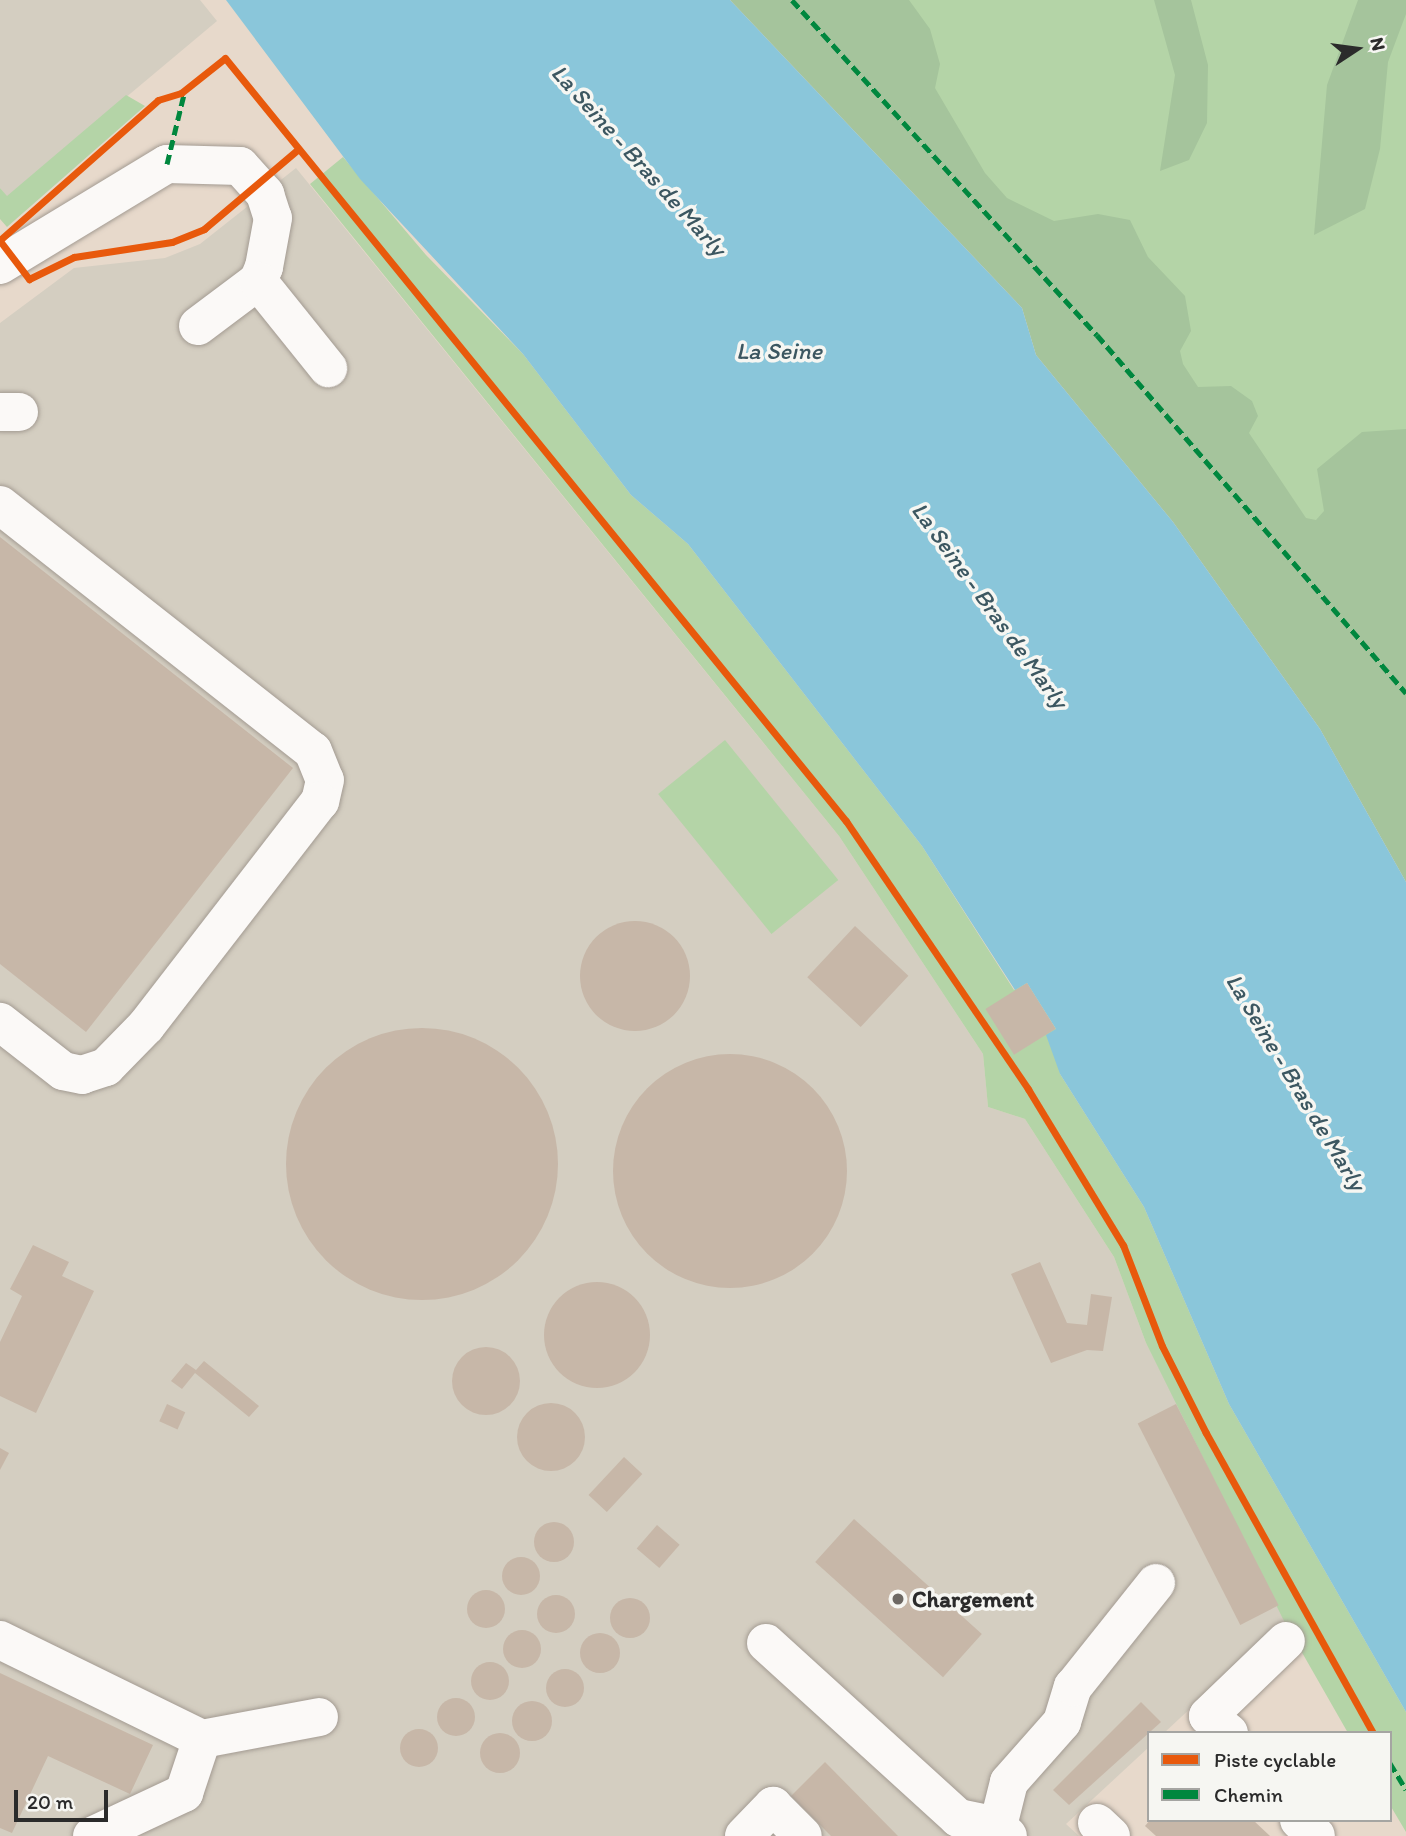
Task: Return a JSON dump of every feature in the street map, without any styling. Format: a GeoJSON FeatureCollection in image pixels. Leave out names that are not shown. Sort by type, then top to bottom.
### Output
{"type":"FeatureCollection","features":[{"type":"Feature","properties":{"kind":"street"},"geometry":{"type":"LineString","coordinates":[[0,265],[167,164],[240,166],[265,194],[273,218],[258,281],[198,326]]}},
{"type":"Feature","properties":{"kind":"street"},"geometry":{"type":"LineString","coordinates":[[258,281],[328,368]]}},
{"type":"Feature","properties":{"kind":"street"},"geometry":{"type":"LineString","coordinates":[[0,505],[313,751],[325,780],[320,801],[146,1026],[106,1068],[82,1075],[63,1071],[0,1022]]}},
{"type":"Feature","properties":{"kind":"street"},"geometry":{"type":"LineString","coordinates":[[766,1643],[958,1818],[1003,1831],[1009,1782],[1062,1722],[1073,1686],[1156,1583]]}},
{"type":"Feature","properties":{"kind":"street"},"geometry":{"type":"LineString","coordinates":[[0,1640],[202,1739],[319,1717]]}},
{"type":"Feature","properties":{"kind":"street"},"geometry":{"type":"LineString","coordinates":[[1227,1731],[1208,1716],[1286,1641]]}},
{"type":"Feature","properties":{"kind":"street"},"geometry":{"type":"LineString","coordinates":[[92,1836],[184,1793],[202,1739]]}},
{"type":"Feature","properties":{"kind":"street"},"geometry":{"type":"LineString","coordinates":[[744,1836],[773,1806],[803,1836]]}},
{"type":"Feature","properties":{"kind":"street"},"geometry":{"type":"LineString","coordinates":[[1300,1822],[1316,1836]]}},
{"type":"Feature","properties":{"kind":"shaded area"},"geometry":{"type":"Polygon","coordinates":[[[0,0],[200,0],[217,21],[7,197],[0,188],[0,0]]]}},
{"type":"Feature","properties":{"kind":"shaded area"},"geometry":{"type":"Polygon","coordinates":[[[296,168],[839,836],[983,1054],[988,1107],[1025,1119],[1114,1257],[1146,1343],[1279,1605],[1284,1621],[1166,1731],[1147,1731],[1147,1749],[1066,1824],[1079,1836],[0,1836],[0,323],[74,268],[165,258],[200,244],[296,168]]]}},
{"type":"Feature","properties":{"kind":"green space"},"geometry":{"type":"Polygon","coordinates":[[[730,0],[909,0],[930,29],[940,64],[935,88],[985,173],[1007,198],[1054,221],[1098,214],[1130,220],[1148,257],[1185,296],[1191,331],[1180,351],[1183,364],[1198,387],[1231,386],[1252,401],[1258,416],[1249,433],[1306,518],[1316,520],[1324,511],[1317,469],[1362,432],[1406,429],[1406,882],[1320,729],[1173,522],[1036,355],[1022,308],[730,0]]]}},
{"type":"Feature","properties":{"kind":"green space"},"geometry":{"type":"Polygon","coordinates":[[[792,0],[1406,0],[1406,693],[792,0]]]}},
{"type":"Feature","properties":{"kind":"green space"},"geometry":{"type":"Polygon","coordinates":[[[1154,0],[1191,0],[1208,65],[1207,123],[1189,160],[1160,171],[1175,75],[1154,0]]]}},
{"type":"Feature","properties":{"kind":"green space"},"geometry":{"type":"Polygon","coordinates":[[[1358,0],[1406,0],[1406,14],[1388,62],[1380,149],[1365,209],[1314,235],[1327,85],[1358,0]]]}},
{"type":"Feature","properties":{"kind":"green space"},"geometry":{"type":"Polygon","coordinates":[[[126,95],[145,106],[7,227],[0,219],[0,188],[7,196],[126,95]]]}},
{"type":"Feature","properties":{"kind":"green space"},"geometry":{"type":"Polygon","coordinates":[[[343,157],[426,255],[523,354],[631,495],[688,544],[922,846],[1014,990],[1027,983],[1056,1029],[1060,1074],[1144,1207],[1229,1404],[1406,1712],[1406,1832],[1392,1808],[1392,1731],[1347,1731],[1284,1621],[1146,1343],[1114,1257],[1025,1119],[988,1107],[983,1054],[839,836],[310,184],[343,157]]]}},
{"type":"Feature","properties":{"kind":"green space"},"geometry":{"type":"Polygon","coordinates":[[[725,740],[838,880],[771,934],[658,794],[725,740]]]}},
{"type":"Feature","properties":{"kind":"water","name":"La Seine"},"geometry":{"type":"Polygon","coordinates":[[[226,0],[730,0],[1022,308],[1036,355],[1173,522],[1320,729],[1406,882],[1406,1712],[1229,1404],[1144,1207],[1060,1074],[1046,1035],[1056,1029],[1027,983],[1015,990],[922,846],[688,544],[631,495],[523,354],[360,179],[226,0]]]}},
{"type":"Feature","properties":{"kind":"building"},"geometry":{"type":"Polygon","coordinates":[[[0,537],[293,768],[86,1032],[0,964],[0,537]]]}},
{"type":"Feature","properties":{"kind":"building"},"geometry":{"type":"Polygon","coordinates":[[[635,921],[656,925],[674,937],[686,955],[690,976],[686,997],[674,1015],[656,1027],[635,1031],[614,1027],[596,1015],[584,997],[580,976],[584,955],[596,937],[614,925],[635,921]]]}},
{"type":"Feature","properties":{"kind":"building"},"geometry":{"type":"Polygon","coordinates":[[[855,926],[908,976],[861,1027],[807,977],[855,926]]]}},
{"type":"Feature","properties":{"kind":"building"},"geometry":{"type":"Polygon","coordinates":[[[1027,983],[1056,1029],[1014,1055],[985,1009],[1027,983]]]}},
{"type":"Feature","properties":{"kind":"building"},"geometry":{"type":"Polygon","coordinates":[[[422,1028],[461,1034],[486,1044],[518,1068],[535,1089],[547,1112],[555,1138],[558,1164],[552,1203],[542,1228],[518,1260],[497,1277],[474,1289],[448,1297],[422,1300],[383,1294],[358,1284],[326,1260],[309,1239],[297,1216],[289,1190],[286,1164],[292,1125],[302,1100],[326,1068],[347,1051],[370,1039],[396,1031],[422,1028]]]}},
{"type":"Feature","properties":{"kind":"building"},"geometry":{"type":"Polygon","coordinates":[[[719,1054],[741,1054],[775,1063],[795,1073],[813,1088],[828,1106],[838,1126],[845,1148],[845,1194],[838,1216],[828,1236],[813,1254],[795,1269],[764,1283],[741,1288],[719,1288],[696,1283],[665,1269],[639,1245],[618,1205],[613,1182],[613,1160],[618,1137],[632,1106],[656,1080],[696,1059],[719,1054]]]}},
{"type":"Feature","properties":{"kind":"building"},"geometry":{"type":"Polygon","coordinates":[[[33,1245],[69,1262],[62,1276],[94,1291],[36,1413],[0,1396],[0,1342],[22,1296],[10,1289],[33,1245]]]}},
{"type":"Feature","properties":{"kind":"building"},"geometry":{"type":"Polygon","coordinates":[[[1040,1262],[1067,1323],[1087,1325],[1091,1294],[1112,1297],[1103,1351],[1087,1350],[1051,1363],[1011,1274],[1040,1262]]]}},
{"type":"Feature","properties":{"kind":"building"},"geometry":{"type":"Polygon","coordinates":[[[597,1282],[617,1286],[634,1298],[646,1315],[650,1335],[646,1355],[634,1372],[617,1384],[597,1388],[577,1384],[560,1372],[548,1355],[544,1335],[548,1315],[560,1298],[577,1286],[597,1282]]]}},
{"type":"Feature","properties":{"kind":"building"},"geometry":{"type":"Polygon","coordinates":[[[486,1347],[499,1350],[510,1357],[517,1368],[520,1381],[517,1394],[510,1405],[499,1412],[486,1415],[473,1412],[462,1405],[455,1394],[452,1381],[455,1368],[462,1357],[473,1350],[486,1347]]]}},
{"type":"Feature","properties":{"kind":"building"},"geometry":{"type":"Polygon","coordinates":[[[204,1361],[259,1406],[249,1417],[195,1373],[182,1389],[171,1381],[186,1363],[196,1370],[204,1361]]]}},
{"type":"Feature","properties":{"kind":"building"},"geometry":{"type":"Polygon","coordinates":[[[551,1403],[564,1406],[575,1413],[582,1424],[585,1437],[582,1450],[575,1461],[564,1468],[551,1471],[538,1468],[527,1461],[520,1450],[517,1437],[520,1424],[527,1413],[538,1406],[551,1403]]]}},
{"type":"Feature","properties":{"kind":"building"},"geometry":{"type":"Polygon","coordinates":[[[167,1404],[185,1412],[178,1429],[159,1421],[167,1404]]]}},
{"type":"Feature","properties":{"kind":"building"},"geometry":{"type":"Polygon","coordinates":[[[1176,1404],[1279,1605],[1240,1625],[1138,1424],[1176,1404]]]}},
{"type":"Feature","properties":{"kind":"building"},"geometry":{"type":"Polygon","coordinates":[[[0,1448],[9,1453],[0,1470],[0,1448]]]}},
{"type":"Feature","properties":{"kind":"building"},"geometry":{"type":"Polygon","coordinates":[[[624,1457],[642,1474],[607,1512],[589,1495],[624,1457]]]}},
{"type":"Feature","properties":{"kind":"building","name":"Chargement"},"geometry":{"type":"Polygon","coordinates":[[[854,1519],[982,1634],[943,1677],[815,1562],[854,1519]]]}},
{"type":"Feature","properties":{"kind":"building"},"geometry":{"type":"Polygon","coordinates":[[[554,1522],[568,1528],[574,1542],[568,1556],[554,1562],[540,1556],[534,1542],[540,1528],[554,1522]]]}},
{"type":"Feature","properties":{"kind":"building"},"geometry":{"type":"Polygon","coordinates":[[[657,1525],[680,1545],[659,1568],[637,1548],[657,1525]]]}},
{"type":"Feature","properties":{"kind":"building"},"geometry":{"type":"Polygon","coordinates":[[[521,1557],[534,1563],[540,1576],[534,1589],[521,1595],[508,1589],[502,1576],[508,1563],[521,1557]]]}},
{"type":"Feature","properties":{"kind":"building"},"geometry":{"type":"Polygon","coordinates":[[[486,1590],[499,1596],[505,1609],[499,1622],[486,1628],[473,1622],[467,1609],[473,1596],[486,1590]]]}},
{"type":"Feature","properties":{"kind":"building"},"geometry":{"type":"Polygon","coordinates":[[[556,1595],[570,1600],[575,1614],[570,1628],[556,1633],[542,1628],[537,1614],[542,1600],[556,1595]]]}},
{"type":"Feature","properties":{"kind":"building"},"geometry":{"type":"Polygon","coordinates":[[[630,1598],[638,1599],[644,1604],[649,1610],[649,1626],[644,1632],[638,1637],[630,1638],[622,1637],[616,1632],[611,1626],[610,1618],[611,1610],[616,1604],[622,1599],[630,1598]]]}},
{"type":"Feature","properties":{"kind":"building"},"geometry":{"type":"Polygon","coordinates":[[[522,1630],[536,1635],[541,1649],[536,1663],[522,1668],[508,1663],[503,1649],[508,1635],[522,1630]]]}},
{"type":"Feature","properties":{"kind":"building"},"geometry":{"type":"Polygon","coordinates":[[[600,1633],[608,1634],[614,1639],[619,1645],[619,1661],[614,1667],[608,1672],[600,1673],[592,1672],[586,1667],[581,1661],[580,1653],[581,1645],[586,1639],[592,1634],[600,1633]]]}},
{"type":"Feature","properties":{"kind":"building"},"geometry":{"type":"Polygon","coordinates":[[[490,1662],[504,1667],[509,1681],[504,1695],[490,1700],[476,1695],[471,1681],[476,1667],[490,1662]]]}},
{"type":"Feature","properties":{"kind":"building"},"geometry":{"type":"Polygon","coordinates":[[[565,1669],[579,1674],[584,1688],[579,1702],[565,1707],[551,1702],[546,1688],[551,1674],[565,1669]]]}},
{"type":"Feature","properties":{"kind":"building"},"geometry":{"type":"Polygon","coordinates":[[[0,1673],[153,1745],[130,1794],[48,1756],[12,1833],[0,1828],[0,1673]]]}},
{"type":"Feature","properties":{"kind":"building"},"geometry":{"type":"Polygon","coordinates":[[[456,1698],[470,1703],[475,1717],[470,1731],[456,1736],[442,1731],[437,1717],[442,1703],[456,1698]]]}},
{"type":"Feature","properties":{"kind":"building"},"geometry":{"type":"Polygon","coordinates":[[[532,1701],[546,1707],[552,1721],[546,1735],[532,1741],[518,1735],[512,1721],[518,1707],[532,1701]]]}},
{"type":"Feature","properties":{"kind":"building"},"geometry":{"type":"Polygon","coordinates":[[[1141,1702],[1161,1722],[1151,1731],[1147,1731],[1147,1735],[1069,1805],[1053,1790],[1141,1702]]]}},
{"type":"Feature","properties":{"kind":"building"},"geometry":{"type":"Polygon","coordinates":[[[419,1729],[433,1734],[438,1748],[433,1762],[419,1767],[405,1762],[400,1748],[405,1734],[419,1729]]]}},
{"type":"Feature","properties":{"kind":"building"},"geometry":{"type":"Polygon","coordinates":[[[500,1733],[514,1739],[520,1753],[514,1767],[500,1773],[486,1767],[480,1753],[486,1739],[500,1733]]]}},
{"type":"Feature","properties":{"kind":"building"},"geometry":{"type":"Polygon","coordinates":[[[825,1762],[898,1836],[831,1836],[791,1796],[825,1762]]]}},
{"type":"Feature","properties":{"kind":"building"},"geometry":{"type":"Polygon","coordinates":[[[1148,1822],[1255,1822],[1270,1836],[1156,1836],[1145,1826],[1148,1822]]]}},
{"type":"Feature","properties":{"kind":"marked path"},"geometry":{"type":"LineString","coordinates":[[792,0],[1097,335],[1406,693]]}},
{"type":"Feature","properties":{"kind":"marked path"},"geometry":{"type":"LineString","coordinates":[[167,164],[185,90]]}},
{"type":"Feature","properties":{"kind":"marked path"},"geometry":{"type":"LineString","coordinates":[[1392,1766],[1406,1790]]}},
{"type":"Feature","properties":{"kind":"cycle path"},"geometry":{"type":"LineString","coordinates":[[0,240],[158,100],[181,93],[225,58],[846,821],[1028,1089],[1123,1245],[1162,1346],[1206,1433],[1372,1731]]}},
{"type":"Feature","properties":{"kind":"cycle path"},"geometry":{"type":"LineString","coordinates":[[0,241],[29,279],[74,257],[172,242],[204,229],[296,151]]}},
{"type":"Feature","properties":{"kind":"place","name":"Chargement"},"geometry":{"type":"Point","coordinates":[898,1599]}},
{"type":"Feature","properties":{"kind":"water label","name":"La Seine - Bras de Marly"},"geometry":{"type":"Point","coordinates":[639,160]}},
{"type":"Feature","properties":{"kind":"water label","name":"La Seine - Bras de Marly"},"geometry":{"type":"Point","coordinates":[990,605]}},
{"type":"Feature","properties":{"kind":"water label","name":"La Seine - Bras de Marly"},"geometry":{"type":"Point","coordinates":[1296,1082]}}]}
